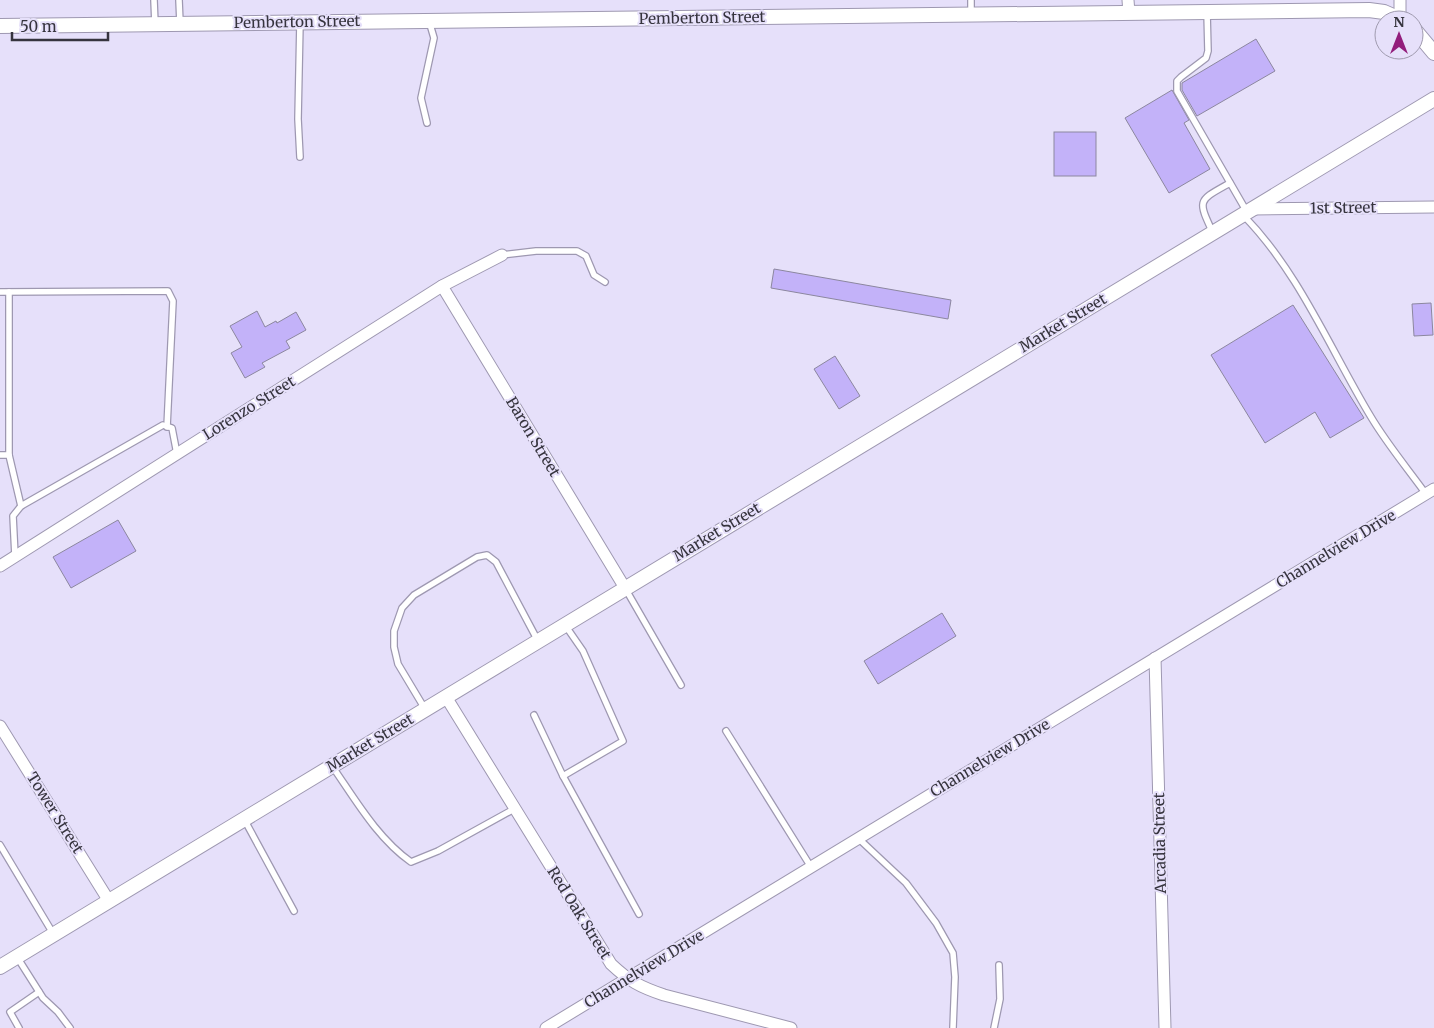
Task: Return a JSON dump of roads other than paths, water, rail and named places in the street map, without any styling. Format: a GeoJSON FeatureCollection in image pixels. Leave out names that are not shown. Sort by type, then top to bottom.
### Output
{"type":"FeatureCollection","features":[{"type":"Feature","properties":{"kind":"street","name":"Pemberton Street"},"geometry":{"type":"LineString","coordinates":[[0,26],[971,15],[1128,6],[1207,12],[1374,11]]}},
{"type":"Feature","properties":{"kind":"street"},"geometry":{"type":"LineString","coordinates":[[1424,41],[1434,53]]}},
{"type":"Feature","properties":{"kind":"street","name":"Market Street"},"geometry":{"type":"LineString","coordinates":[[0,967],[1434,99]]}},
{"type":"Feature","properties":{"kind":"street","name":"1st Street"},"geometry":{"type":"LineString","coordinates":[[1248,212],[1434,207]]}},
{"type":"Feature","properties":{"kind":"street","name":"Lorenzo Street"},"geometry":{"type":"LineString","coordinates":[[0,566],[442,286],[502,256]]}},
{"type":"Feature","properties":{"kind":"street","name":"Baron Street"},"geometry":{"type":"LineString","coordinates":[[442,286],[625,588]]}},
{"type":"Feature","properties":{"kind":"street","name":"Channelview Drive"},"geometry":{"type":"LineString","coordinates":[[546,1028],[1430,492]]}},
{"type":"Feature","properties":{"kind":"street","name":"Arcadia Street"},"geometry":{"type":"LineString","coordinates":[[1155,658],[1165,1028]]}},
{"type":"Feature","properties":{"kind":"street","name":"Red Oak Street"},"geometry":{"type":"LineString","coordinates":[[446,697],[611,964],[627,979],[646,989],[791,1028]]}},
{"type":"Feature","properties":{"kind":"street","name":"Tower Street"},"geometry":{"type":"LineString","coordinates":[[0,726],[109,901]]}},
{"type":"Feature","properties":{"kind":"lane"},"geometry":{"type":"LineString","coordinates":[[154,0],[154,24]]}},
{"type":"Feature","properties":{"kind":"lane"},"geometry":{"type":"LineString","coordinates":[[179,0],[180,24]]}},
{"type":"Feature","properties":{"kind":"lane"},"geometry":{"type":"LineString","coordinates":[[971,0],[971,15]]}},
{"type":"Feature","properties":{"kind":"lane"},"geometry":{"type":"LineString","coordinates":[[1207,12],[1208,52],[1206,58],[1180,77],[1177,81],[1177,91],[1248,212],[1310,307],[1371,418],[1430,492]]}},
{"type":"Feature","properties":{"kind":"lane"},"geometry":{"type":"LineString","coordinates":[[427,123],[420,98],[434,38],[429,21]]}},
{"type":"Feature","properties":{"kind":"lane"},"geometry":{"type":"LineString","coordinates":[[300,22],[298,119],[300,157]]}},
{"type":"Feature","properties":{"kind":"lane"},"geometry":{"type":"LineString","coordinates":[[1213,233],[1202,210],[1202,205],[1206,196],[1230,182]]}},
{"type":"Feature","properties":{"kind":"lane"},"geometry":{"type":"LineString","coordinates":[[502,256],[536,251],[577,251],[586,256],[594,275],[605,282]]}},
{"type":"Feature","properties":{"kind":"lane"},"geometry":{"type":"LineString","coordinates":[[0,292],[168,291],[173,301],[167,427]]}},
{"type":"Feature","properties":{"kind":"lane"},"geometry":{"type":"LineString","coordinates":[[9,292],[10,456],[21,506]]}},
{"type":"Feature","properties":{"kind":"lane"},"geometry":{"type":"LineString","coordinates":[[15,556],[13,516],[21,506],[163,425],[172,428],[177,454]]}},
{"type":"Feature","properties":{"kind":"lane"},"geometry":{"type":"LineString","coordinates":[[0,455],[10,456]]}},
{"type":"Feature","properties":{"kind":"lane"},"geometry":{"type":"LineString","coordinates":[[425,709],[398,664],[394,647],[394,631],[402,608],[414,594],[477,557],[487,555],[496,562],[538,641]]}},
{"type":"Feature","properties":{"kind":"lane"},"geometry":{"type":"LineString","coordinates":[[625,588],[681,685]]}},
{"type":"Feature","properties":{"kind":"lane"},"geometry":{"type":"LineString","coordinates":[[563,776],[624,741],[583,651],[565,625]]}},
{"type":"Feature","properties":{"kind":"lane"},"geometry":{"type":"LineString","coordinates":[[534,715],[563,776],[639,914]]}},
{"type":"Feature","properties":{"kind":"lane"},"geometry":{"type":"LineString","coordinates":[[726,731],[810,867]]}},
{"type":"Feature","properties":{"kind":"lane"},"geometry":{"type":"LineString","coordinates":[[332,766],[388,843],[411,862],[438,851],[514,808]]}},
{"type":"Feature","properties":{"kind":"lane"},"geometry":{"type":"LineString","coordinates":[[244,819],[294,911]]}},
{"type":"Feature","properties":{"kind":"lane"},"geometry":{"type":"LineString","coordinates":[[858,838],[906,883],[936,923],[953,953],[955,977],[953,1028]]}},
{"type":"Feature","properties":{"kind":"lane"},"geometry":{"type":"LineString","coordinates":[[0,845],[54,935]]}},
{"type":"Feature","properties":{"kind":"lane"},"geometry":{"type":"LineString","coordinates":[[17,956],[43,998],[66,1021],[70,1028]]}},
{"type":"Feature","properties":{"kind":"lane"},"geometry":{"type":"LineString","coordinates":[[994,1028],[1000,999],[999,965]]}},
{"type":"Feature","properties":{"kind":"lane"},"geometry":{"type":"LineString","coordinates":[[19,1028],[10,1012],[39,992]]}}]}
